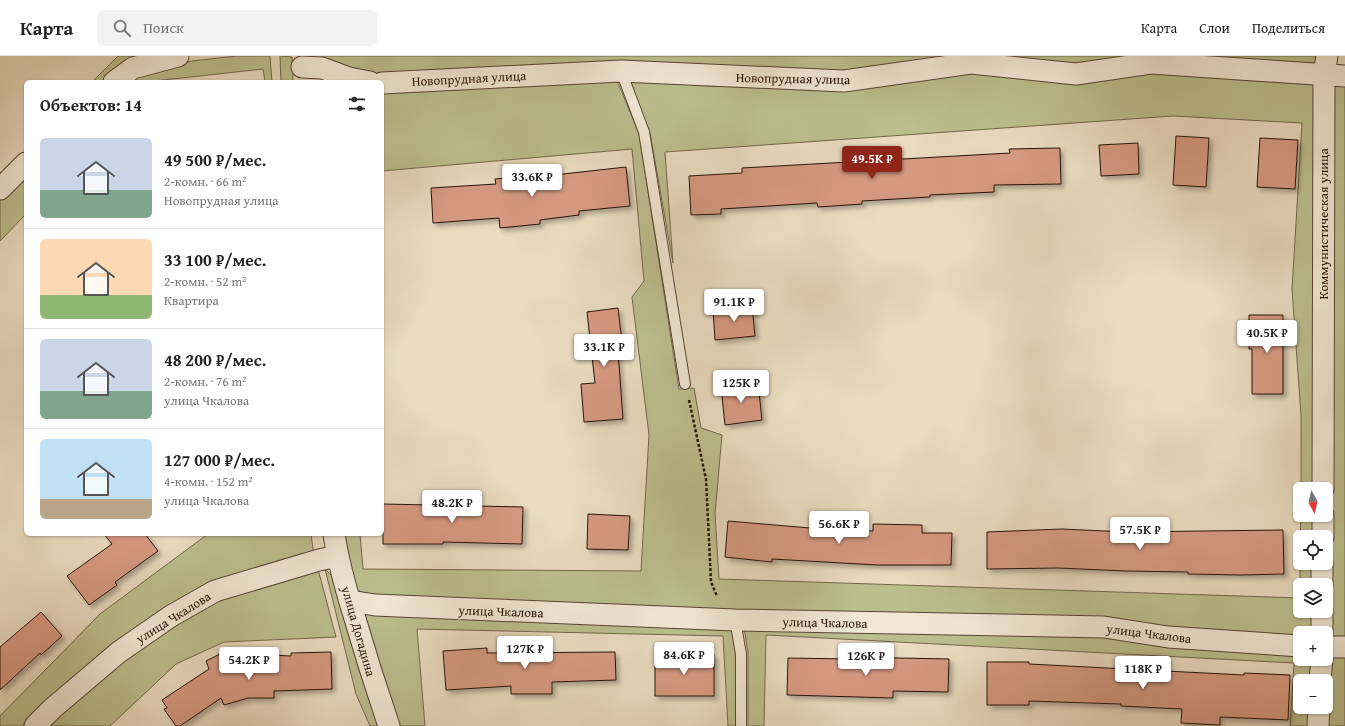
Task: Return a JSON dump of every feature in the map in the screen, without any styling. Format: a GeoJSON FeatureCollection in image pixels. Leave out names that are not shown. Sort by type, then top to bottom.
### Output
{"type":"FeatureCollection","features":[{"type":"Feature","properties":{"kind":"street"},"geometry":{"type":"LineString","coordinates":[[117,80],[133,68],[178,56]]}},
{"type":"Feature","properties":{"kind":"street","name":"Новопрудная улица"},"geometry":{"type":"LineString","coordinates":[[384,83],[620,71],[844,81],[971,63],[1076,74],[1151,63],[1326,65],[1345,76]]}},
{"type":"Feature","properties":{"kind":"street","name":"Коммунистическая улица"},"geometry":{"type":"LineString","coordinates":[[1323,482],[1326,65]]}},
{"type":"Feature","properties":{"kind":"street"},"geometry":{"type":"LineString","coordinates":[[302,68],[322,68],[349,78],[360,80]]}},
{"type":"Feature","properties":{"kind":"street"},"geometry":{"type":"LineString","coordinates":[[0,189],[24,165]]}},
{"type":"Feature","properties":{"kind":"street","name":"улица Догадина"},"geometry":{"type":"LineString","coordinates":[[334,536],[337,556],[368,665],[389,726]]}},
{"type":"Feature","properties":{"kind":"street","name":"улица Чкалова"},"geometry":{"type":"LineString","coordinates":[[35,726],[53,708],[119,652],[171,616],[215,591],[337,556]]}},
{"type":"Feature","properties":{"kind":"street","name":"улица Чкалова"},"geometry":{"type":"LineString","coordinates":[[350,601],[376,605],[735,620],[1104,627],[1168,637],[1293,646]]}},
{"type":"Feature","properties":{"kind":"street"},"geometry":{"type":"LineString","coordinates":[[1333,647],[1345,647]]}},
{"type":"Feature","properties":{"kind":"street"},"geometry":{"type":"LineString","coordinates":[[1318,726],[1319,714]]}},
{"type":"Feature","properties":{"kind":"lane"},"geometry":{"type":"LineString","coordinates":[[620,71],[644,132],[685,384]]}},
{"type":"Feature","properties":{"kind":"lane"},"geometry":{"type":"LineString","coordinates":[[735,620],[741,654],[741,726]]}},
{"type":"Feature","properties":{"kind":"path"},"geometry":{"type":"LineString","coordinates":[[685,384],[706,479],[711,582],[718,600],[735,620]]}},
{"type":"Feature","properties":{"kind":"green space"},"geometry":{"type":"Polygon","coordinates":[[[118,56],[145,56],[131,60],[106,80],[94,80],[118,56]]]}},
{"type":"Feature","properties":{"kind":"green space"},"geometry":{"type":"Polygon","coordinates":[[[236,56],[270,56],[272,80],[265,80],[263,69],[163,80],[129,80],[137,74],[192,61],[236,56]]]}},
{"type":"Feature","properties":{"kind":"green space"},"geometry":{"type":"Polygon","coordinates":[[[280,56],[292,57],[293,80],[281,80],[280,56]]]}},
{"type":"Feature","properties":{"kind":"green space"},"geometry":{"type":"Polygon","coordinates":[[[321,56],[967,56],[843,75],[375,77],[324,60],[321,56]]]}},
{"type":"Feature","properties":{"kind":"green space"},"geometry":{"type":"Polygon","coordinates":[[[973,56],[1146,56],[1076,68],[973,56]]]}},
{"type":"Feature","properties":{"kind":"green space"},"geometry":{"type":"Polygon","coordinates":[[[1154,56],[1321,56],[1319,69],[1154,56]]]}},
{"type":"Feature","properties":{"kind":"green space"},"geometry":{"type":"Polygon","coordinates":[[[1151,69],[1318,81],[1318,482],[1301,482],[1301,415],[1292,289],[1302,123],[1173,116],[665,152],[673,263],[650,133],[628,79],[708,86],[845,86],[970,70],[1151,69]]]}},
{"type":"Feature","properties":{"kind":"green space"},"geometry":{"type":"Polygon","coordinates":[[[616,78],[639,134],[679,389],[694,388],[701,428],[722,435],[715,514],[719,579],[1293,598],[1293,618],[1318,618],[1318,626],[1293,626],[1293,639],[370,597],[354,588],[343,536],[360,536],[363,569],[641,571],[649,435],[632,297],[644,281],[632,149],[384,171],[384,88],[616,78]]]}},
{"type":"Feature","properties":{"kind":"green space"},"geometry":{"type":"Polygon","coordinates":[[[1332,81],[1345,82],[1345,640],[1333,640],[1333,626],[1328,626],[1328,618],[1333,618],[1333,578],[1328,578],[1329,570],[1333,570],[1333,530],[1329,530],[1329,522],[1333,522],[1333,482],[1329,482],[1332,81]]]}},
{"type":"Feature","properties":{"kind":"green space"},"geometry":{"type":"Polygon","coordinates":[[[24,176],[24,216],[0,241],[0,200],[24,176]]]}},
{"type":"Feature","properties":{"kind":"green space"},"geometry":{"type":"Polygon","coordinates":[[[1301,522],[1318,522],[1318,530],[1300,530],[1301,522]]]}},
{"type":"Feature","properties":{"kind":"green space"},"geometry":{"type":"Polygon","coordinates":[[[205,536],[311,536],[314,556],[215,586],[28,726],[0,726],[0,716],[100,614],[205,536]]]}},
{"type":"Feature","properties":{"kind":"green space"},"geometry":{"type":"Polygon","coordinates":[[[318,569],[336,637],[224,642],[176,664],[110,726],[42,726],[124,654],[218,597],[318,569]]]}},
{"type":"Feature","properties":{"kind":"green space"},"geometry":{"type":"Polygon","coordinates":[[[325,569],[333,577],[381,726],[370,726],[356,694],[325,569]]]}},
{"type":"Feature","properties":{"kind":"green space"},"geometry":{"type":"Polygon","coordinates":[[[1300,570],[1318,570],[1318,578],[1300,578],[1300,570]]]}},
{"type":"Feature","properties":{"kind":"green space"},"geometry":{"type":"Polygon","coordinates":[[[366,612],[731,626],[737,656],[736,726],[728,726],[723,636],[417,629],[425,726],[397,726],[361,619],[366,612]]]}},
{"type":"Feature","properties":{"kind":"green space"},"geometry":{"type":"Polygon","coordinates":[[[744,627],[1105,635],[1293,654],[1293,663],[766,635],[764,726],[748,726],[748,653],[744,627]]]}},
{"type":"Feature","properties":{"kind":"green space"},"geometry":{"type":"Polygon","coordinates":[[[1333,655],[1345,655],[1345,726],[1326,726],[1327,714],[1333,714],[1333,674],[1328,674],[1329,666],[1333,666],[1333,655]]]}},
{"type":"Feature","properties":{"kind":"green space"},"geometry":{"type":"Polygon","coordinates":[[[1294,666],[1314,666],[1314,674],[1293,674],[1294,666]]]}},
{"type":"Feature","properties":{"kind":"green space"},"geometry":{"type":"Polygon","coordinates":[[[1293,679],[1293,714],[1312,714],[1311,726],[1290,726],[1293,679]]]}},
{"type":"Feature","properties":{"kind":"building"},"geometry":{"type":"Polygon","coordinates":[[[1176,136],[1209,138],[1206,187],[1173,185],[1176,136]]]}},
{"type":"Feature","properties":{"kind":"building"},"geometry":{"type":"Polygon","coordinates":[[[1260,138],[1298,140],[1295,189],[1257,187],[1260,138]]]}},
{"type":"Feature","properties":{"kind":"building"},"geometry":{"type":"Polygon","coordinates":[[[1138,143],[1139,174],[1101,176],[1099,145],[1138,143]]]}},
{"type":"Feature","properties":{"kind":"building"},"geometry":{"type":"Polygon","coordinates":[[[1060,148],[1061,184],[994,185],[994,192],[930,195],[930,197],[862,201],[862,204],[818,207],[817,203],[721,209],[721,214],[691,215],[689,176],[742,173],[742,168],[1010,153],[1009,149],[1060,148]]]}},
{"type":"Feature","properties":{"kind":"building"},"geometry":{"type":"Polygon","coordinates":[[[626,167],[630,206],[579,211],[579,215],[540,220],[540,224],[500,228],[499,218],[433,223],[431,188],[496,184],[495,179],[536,175],[536,177],[626,167]]]}},
{"type":"Feature","properties":{"kind":"building"},"geometry":{"type":"Polygon","coordinates":[[[752,306],[755,336],[715,340],[713,309],[752,306]]]}},
{"type":"Feature","properties":{"kind":"building"},"geometry":{"type":"Polygon","coordinates":[[[618,308],[623,350],[618,351],[623,419],[584,422],[581,384],[595,383],[587,312],[618,308]]]}},
{"type":"Feature","properties":{"kind":"building"},"geometry":{"type":"Polygon","coordinates":[[[1249,315],[1283,315],[1283,394],[1252,394],[1252,349],[1249,349],[1249,315]]]}},
{"type":"Feature","properties":{"kind":"building"},"geometry":{"type":"Polygon","coordinates":[[[758,383],[762,420],[725,425],[721,387],[758,383]]]}},
{"type":"Feature","properties":{"kind":"building"},"geometry":{"type":"Polygon","coordinates":[[[384,504],[523,507],[522,544],[443,542],[443,544],[383,544],[384,504]]]}},
{"type":"Feature","properties":{"kind":"building"},"geometry":{"type":"Polygon","coordinates":[[[588,514],[630,516],[628,550],[587,549],[588,514]]]}},
{"type":"Feature","properties":{"kind":"building"},"geometry":{"type":"Polygon","coordinates":[[[728,521],[810,528],[873,531],[873,524],[922,525],[922,533],[952,533],[951,565],[877,565],[772,559],[772,562],[725,557],[728,521]]]}},
{"type":"Feature","properties":{"kind":"building"},"geometry":{"type":"Polygon","coordinates":[[[1062,529],[1126,532],[1283,530],[1284,574],[1188,574],[1188,572],[1058,568],[987,569],[987,532],[1062,529]]]}},
{"type":"Feature","properties":{"kind":"building"},"geometry":{"type":"Polygon","coordinates":[[[106,536],[147,536],[158,551],[115,582],[117,585],[89,605],[67,576],[112,544],[106,536]]]}},
{"type":"Feature","properties":{"kind":"building"},"geometry":{"type":"Polygon","coordinates":[[[41,612],[62,636],[41,655],[40,653],[0,690],[0,647],[41,612]]]}},
{"type":"Feature","properties":{"kind":"building"},"geometry":{"type":"Polygon","coordinates":[[[487,648],[487,653],[615,652],[616,680],[552,682],[552,694],[511,694],[511,686],[446,690],[443,651],[487,648]]]}},
{"type":"Feature","properties":{"kind":"building"},"geometry":{"type":"Polygon","coordinates":[[[331,652],[332,689],[274,691],[274,698],[248,698],[224,705],[221,698],[180,726],[176,726],[164,709],[167,708],[162,700],[209,669],[206,661],[222,653],[291,656],[291,653],[331,652]]]}},
{"type":"Feature","properties":{"kind":"building"},"geometry":{"type":"Polygon","coordinates":[[[655,655],[714,655],[714,696],[655,696],[655,655]]]}},
{"type":"Feature","properties":{"kind":"building"},"geometry":{"type":"Polygon","coordinates":[[[848,657],[949,659],[948,692],[893,691],[893,698],[787,695],[788,658],[848,659],[848,657]]]}},
{"type":"Feature","properties":{"kind":"building"},"geometry":{"type":"Polygon","coordinates":[[[987,662],[1029,662],[1029,664],[1244,675],[1244,673],[1290,675],[1288,720],[1220,717],[1220,725],[1181,723],[1182,709],[1121,706],[1121,704],[1029,701],[1029,705],[987,705],[987,662]]]}}]}
